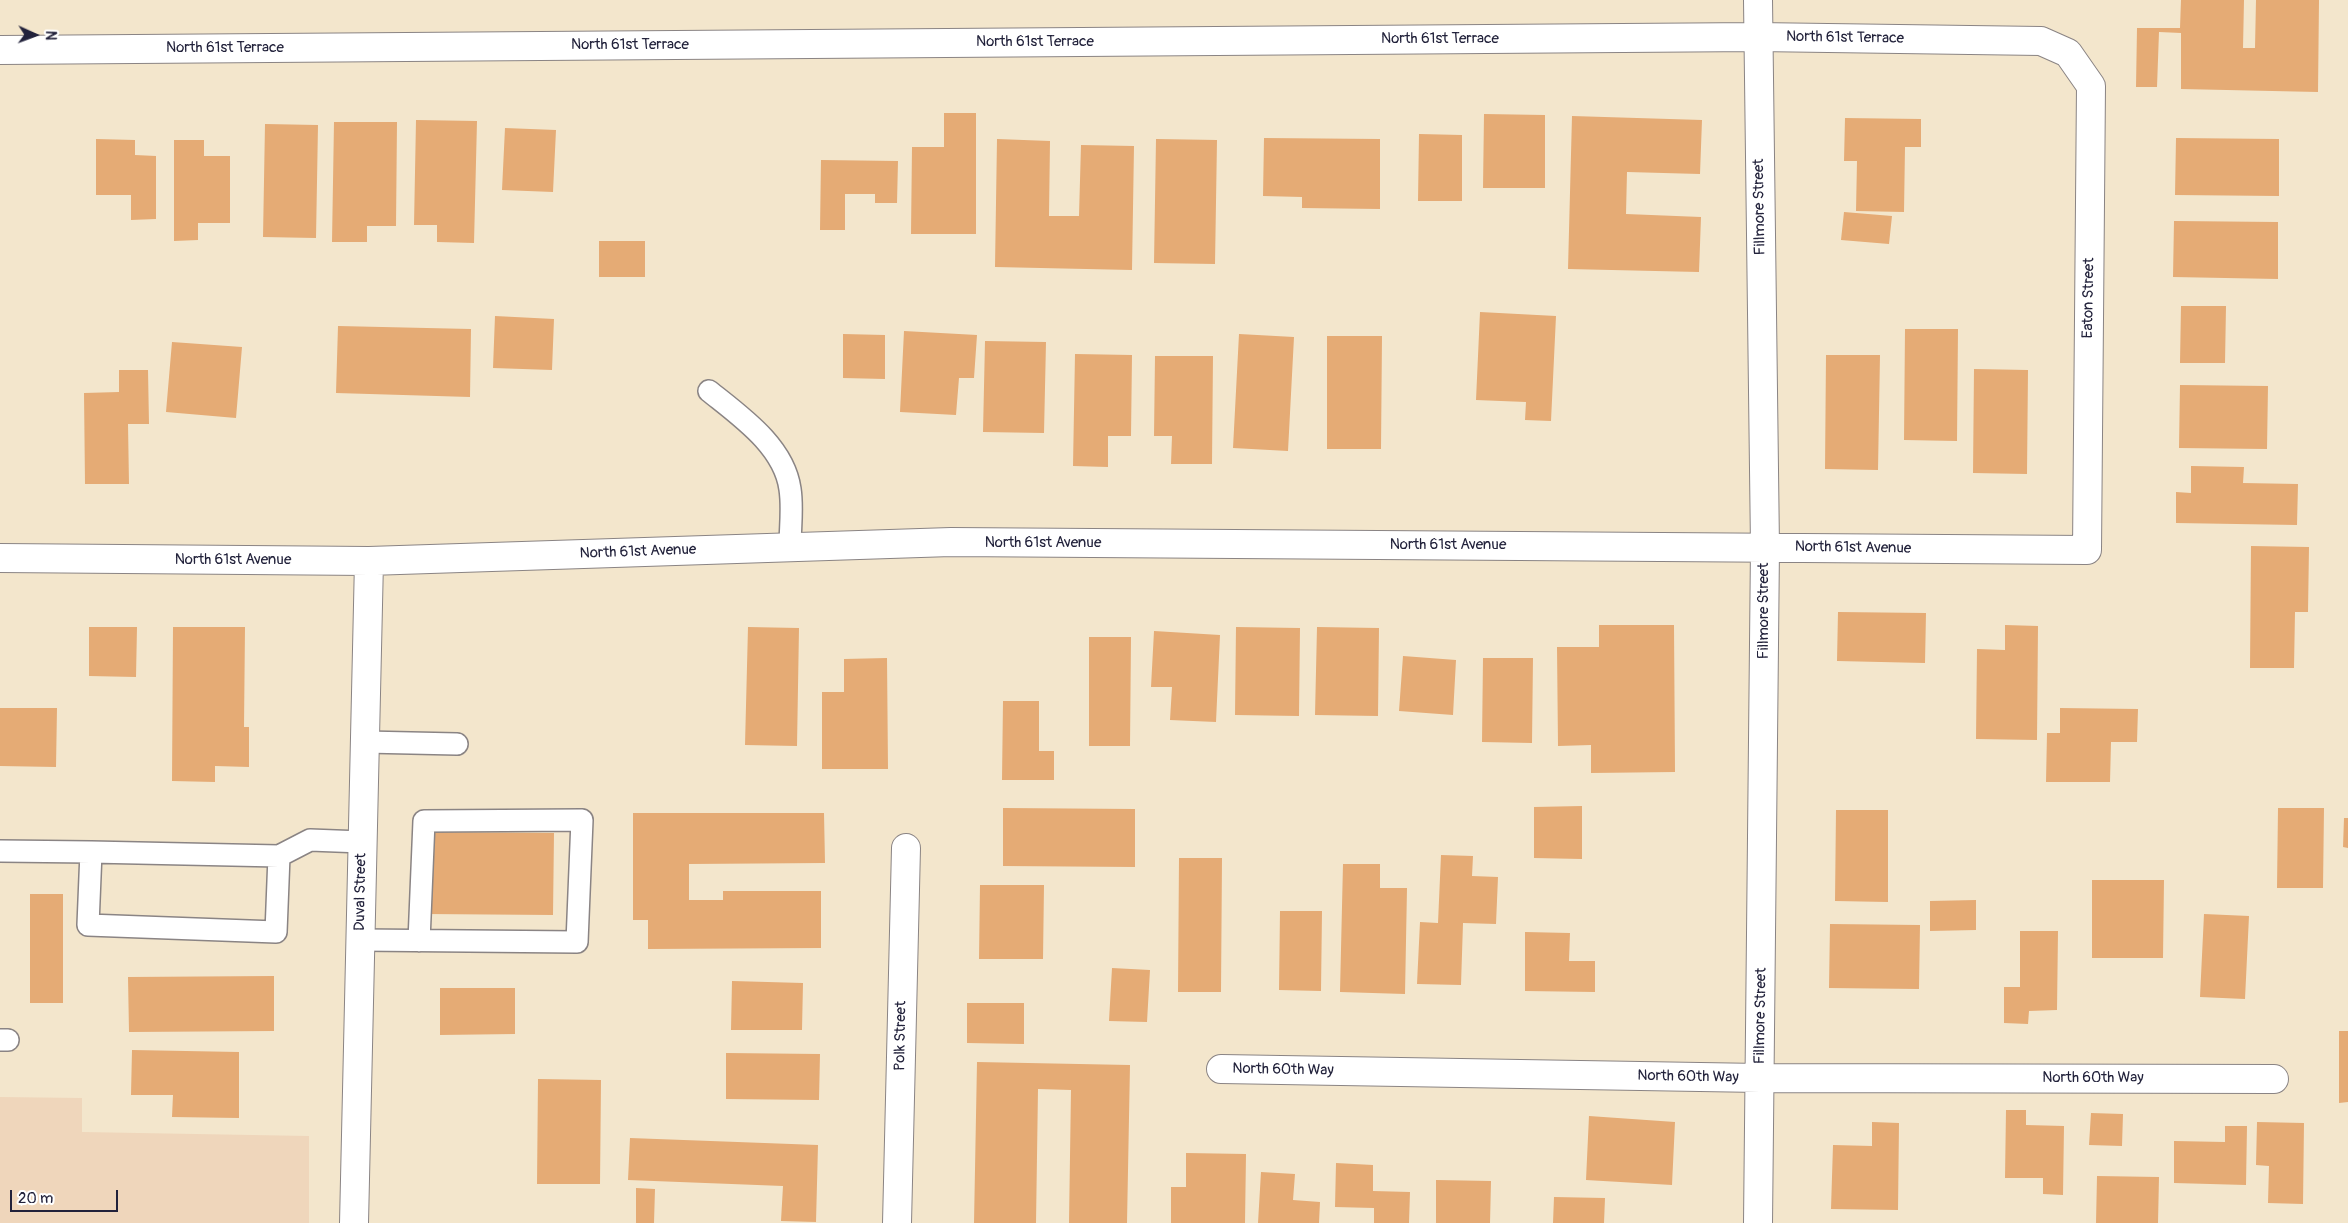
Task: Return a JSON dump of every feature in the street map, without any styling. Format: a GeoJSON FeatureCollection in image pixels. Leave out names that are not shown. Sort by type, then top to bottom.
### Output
{"type":"FeatureCollection","features":[{"type":"Feature","properties":{"kind":"street","name":"Fillmore Street"},"geometry":{"type":"LineString","coordinates":[[1758,0],[1764,547],[1758,1223]]}},
{"type":"Feature","properties":{"kind":"street","name":"North 61st Terrace"},"geometry":{"type":"LineString","coordinates":[[0,50],[1757,37],[2041,41],[2068,54]]}},
{"type":"Feature","properties":{"kind":"street","name":"Eaton Street"},"geometry":{"type":"LineString","coordinates":[[2068,54],[2092,86],[2087,550]]}},
{"type":"Feature","properties":{"kind":"street","name":"North 61st Avenue"},"geometry":{"type":"LineString","coordinates":[[0,558],[369,561],[951,542],[2087,550]]}},
{"type":"Feature","properties":{"kind":"street","name":"Duval Street"},"geometry":{"type":"LineString","coordinates":[[354,1223],[369,561]]}},
{"type":"Feature","properties":{"kind":"street","name":"Polk Street"},"geometry":{"type":"LineString","coordinates":[[897,1223],[906,848]]}},
{"type":"Feature","properties":{"kind":"street","name":"North 60th Way"},"geometry":{"type":"LineString","coordinates":[[1221,1070],[1760,1078],[2274,1079]]}},
{"type":"Feature","properties":{"kind":"lane"},"geometry":{"type":"LineString","coordinates":[[709,391],[750,424],[782,462],[790,488],[790,547]]}},
{"type":"Feature","properties":{"kind":"lane"},"geometry":{"type":"LineString","coordinates":[[364,742],[457,744]]}},
{"type":"Feature","properties":{"kind":"lane"},"geometry":{"type":"LineString","coordinates":[[360,940],[419,941],[577,942],[582,820],[424,821],[419,941]]}},
{"type":"Feature","properties":{"kind":"lane"},"geometry":{"type":"LineString","coordinates":[[0,851],[278,856],[310,840],[362,842]]}},
{"type":"Feature","properties":{"kind":"lane"},"geometry":{"type":"LineString","coordinates":[[91,852],[88,926],[276,932],[278,856]]}},
{"type":"Feature","properties":{"kind":"shaded area"},"geometry":{"type":"Polygon","coordinates":[[[0,1097],[82,1098],[82,1132],[309,1136],[309,1223],[0,1223],[0,1097]]]}},
{"type":"Feature","properties":{"kind":"building"},"geometry":{"type":"Polygon","coordinates":[[[2181,0],[2244,0],[2243,48],[2255,48],[2256,0],[2319,0],[2318,92],[2181,89],[2181,33],[2159,32],[2157,87],[2136,87],[2137,28],[2180,28],[2181,0]]]}},
{"type":"Feature","properties":{"kind":"building"},"geometry":{"type":"Polygon","coordinates":[[[944,113],[976,113],[976,234],[911,234],[912,147],[944,147],[944,113]]]}},
{"type":"Feature","properties":{"kind":"building"},"geometry":{"type":"Polygon","coordinates":[[[1484,114],[1545,115],[1545,188],[1483,188],[1484,114]]]}},
{"type":"Feature","properties":{"kind":"building"},"geometry":{"type":"Polygon","coordinates":[[[1572,116],[1702,120],[1700,174],[1627,172],[1626,214],[1701,217],[1699,272],[1568,269],[1572,116]]]}},
{"type":"Feature","properties":{"kind":"building"},"geometry":{"type":"Polygon","coordinates":[[[1845,118],[1921,119],[1921,147],[1905,147],[1904,212],[1856,211],[1857,161],[1844,161],[1845,118]]]}},
{"type":"Feature","properties":{"kind":"building"},"geometry":{"type":"Polygon","coordinates":[[[416,120],[477,121],[474,243],[437,242],[437,225],[414,225],[416,120]]]}},
{"type":"Feature","properties":{"kind":"building"},"geometry":{"type":"Polygon","coordinates":[[[334,122],[397,122],[396,226],[367,226],[367,242],[332,242],[334,122]]]}},
{"type":"Feature","properties":{"kind":"building"},"geometry":{"type":"Polygon","coordinates":[[[265,124],[318,125],[316,238],[263,237],[265,124]]]}},
{"type":"Feature","properties":{"kind":"building"},"geometry":{"type":"Polygon","coordinates":[[[505,128],[556,130],[553,192],[502,190],[505,128]]]}},
{"type":"Feature","properties":{"kind":"building"},"geometry":{"type":"Polygon","coordinates":[[[1419,134],[1462,135],[1462,201],[1418,201],[1419,134]]]}},
{"type":"Feature","properties":{"kind":"building"},"geometry":{"type":"Polygon","coordinates":[[[1264,138],[1380,139],[1380,209],[1302,208],[1302,197],[1263,196],[1264,138]]]}},
{"type":"Feature","properties":{"kind":"building"},"geometry":{"type":"Polygon","coordinates":[[[2176,138],[2279,139],[2279,196],[2175,195],[2176,138]]]}},
{"type":"Feature","properties":{"kind":"building"},"geometry":{"type":"Polygon","coordinates":[[[96,139],[135,140],[135,155],[156,156],[156,219],[131,220],[131,195],[96,195],[96,139]]]}},
{"type":"Feature","properties":{"kind":"building"},"geometry":{"type":"Polygon","coordinates":[[[997,139],[1050,141],[1049,216],[1079,216],[1081,145],[1134,146],[1132,270],[995,267],[997,139]]]}},
{"type":"Feature","properties":{"kind":"building"},"geometry":{"type":"Polygon","coordinates":[[[1156,139],[1217,140],[1215,264],[1154,263],[1156,139]]]}},
{"type":"Feature","properties":{"kind":"building"},"geometry":{"type":"Polygon","coordinates":[[[174,140],[204,140],[204,156],[230,156],[230,223],[198,223],[198,240],[174,241],[174,140]]]}},
{"type":"Feature","properties":{"kind":"building"},"geometry":{"type":"Polygon","coordinates":[[[821,160],[898,161],[897,203],[875,203],[875,194],[845,194],[845,230],[820,230],[821,160]]]}},
{"type":"Feature","properties":{"kind":"building"},"geometry":{"type":"Polygon","coordinates":[[[1844,212],[1892,216],[1889,244],[1841,240],[1844,212]]]}},
{"type":"Feature","properties":{"kind":"building"},"geometry":{"type":"Polygon","coordinates":[[[2174,221],[2278,222],[2278,279],[2173,277],[2174,221]]]}},
{"type":"Feature","properties":{"kind":"building"},"geometry":{"type":"Polygon","coordinates":[[[599,241],[645,241],[645,277],[599,277],[599,241]]]}},
{"type":"Feature","properties":{"kind":"building"},"geometry":{"type":"Polygon","coordinates":[[[2181,306],[2226,306],[2225,363],[2180,363],[2181,306]]]}},
{"type":"Feature","properties":{"kind":"building"},"geometry":{"type":"Polygon","coordinates":[[[1480,312],[1556,316],[1551,421],[1525,420],[1526,402],[1476,400],[1480,312]]]}},
{"type":"Feature","properties":{"kind":"building"},"geometry":{"type":"Polygon","coordinates":[[[495,316],[554,319],[552,370],[493,368],[495,316]]]}},
{"type":"Feature","properties":{"kind":"building"},"geometry":{"type":"Polygon","coordinates":[[[338,326],[471,329],[470,397],[336,393],[338,326]]]}},
{"type":"Feature","properties":{"kind":"building"},"geometry":{"type":"Polygon","coordinates":[[[1905,329],[1958,329],[1957,441],[1904,440],[1905,329]]]}},
{"type":"Feature","properties":{"kind":"building"},"geometry":{"type":"Polygon","coordinates":[[[904,331],[977,335],[974,378],[959,378],[956,415],[900,412],[904,331]]]}},
{"type":"Feature","properties":{"kind":"building"},"geometry":{"type":"Polygon","coordinates":[[[843,334],[885,335],[885,379],[843,378],[843,334]]]}},
{"type":"Feature","properties":{"kind":"building"},"geometry":{"type":"Polygon","coordinates":[[[1239,334],[1294,337],[1288,451],[1233,448],[1239,334]]]}},
{"type":"Feature","properties":{"kind":"building"},"geometry":{"type":"Polygon","coordinates":[[[1327,336],[1382,336],[1381,449],[1327,449],[1327,336]]]}},
{"type":"Feature","properties":{"kind":"building"},"geometry":{"type":"Polygon","coordinates":[[[985,341],[1046,342],[1044,433],[983,432],[985,341]]]}},
{"type":"Feature","properties":{"kind":"building"},"geometry":{"type":"Polygon","coordinates":[[[172,342],[242,347],[236,418],[166,412],[172,342]]]}},
{"type":"Feature","properties":{"kind":"building"},"geometry":{"type":"Polygon","coordinates":[[[1075,354],[1132,355],[1131,436],[1108,436],[1108,467],[1073,466],[1075,354]]]}},
{"type":"Feature","properties":{"kind":"building"},"geometry":{"type":"Polygon","coordinates":[[[1826,355],[1880,355],[1878,470],[1825,469],[1826,355]]]}},
{"type":"Feature","properties":{"kind":"building"},"geometry":{"type":"Polygon","coordinates":[[[1155,356],[1213,356],[1212,464],[1171,464],[1172,436],[1154,436],[1155,356]]]}},
{"type":"Feature","properties":{"kind":"building"},"geometry":{"type":"Polygon","coordinates":[[[1974,369],[2028,370],[2027,474],[1973,473],[1974,369]]]}},
{"type":"Feature","properties":{"kind":"building"},"geometry":{"type":"Polygon","coordinates":[[[119,370],[148,370],[149,424],[128,424],[129,484],[85,484],[84,393],[119,392],[119,370]]]}},
{"type":"Feature","properties":{"kind":"building"},"geometry":{"type":"Polygon","coordinates":[[[2180,385],[2268,386],[2267,449],[2179,448],[2180,385]]]}},
{"type":"Feature","properties":{"kind":"building"},"geometry":{"type":"Polygon","coordinates":[[[2191,466],[2244,467],[2243,483],[2298,484],[2297,525],[2176,523],[2176,492],[2191,493],[2191,466]]]}},
{"type":"Feature","properties":{"kind":"building"},"geometry":{"type":"Polygon","coordinates":[[[2251,546],[2309,547],[2308,612],[2295,612],[2294,668],[2250,668],[2251,546]]]}},
{"type":"Feature","properties":{"kind":"building"},"geometry":{"type":"Polygon","coordinates":[[[1838,612],[1926,613],[1925,663],[1837,661],[1838,612]]]}},
{"type":"Feature","properties":{"kind":"building"},"geometry":{"type":"Polygon","coordinates":[[[1599,625],[1674,625],[1675,772],[1591,773],[1591,745],[1558,746],[1557,647],[1599,647],[1599,625]]]}},
{"type":"Feature","properties":{"kind":"building"},"geometry":{"type":"Polygon","coordinates":[[[2005,625],[2038,626],[2037,740],[1976,739],[1977,649],[2005,650],[2005,625]]]}},
{"type":"Feature","properties":{"kind":"building"},"geometry":{"type":"Polygon","coordinates":[[[89,627],[137,627],[136,677],[89,676],[89,627]]]}},
{"type":"Feature","properties":{"kind":"building"},"geometry":{"type":"Polygon","coordinates":[[[173,627],[245,627],[244,727],[249,727],[249,767],[215,766],[215,782],[172,781],[173,627]]]}},
{"type":"Feature","properties":{"kind":"building"},"geometry":{"type":"Polygon","coordinates":[[[748,627],[799,628],[797,746],[745,745],[748,627]]]}},
{"type":"Feature","properties":{"kind":"building"},"geometry":{"type":"Polygon","coordinates":[[[1236,627],[1300,628],[1299,716],[1235,715],[1236,627]]]}},
{"type":"Feature","properties":{"kind":"building"},"geometry":{"type":"Polygon","coordinates":[[[1317,627],[1379,628],[1378,716],[1315,715],[1317,627]]]}},
{"type":"Feature","properties":{"kind":"building"},"geometry":{"type":"Polygon","coordinates":[[[1154,631],[1220,635],[1216,722],[1170,720],[1172,687],[1151,687],[1154,631]]]}},
{"type":"Feature","properties":{"kind":"building"},"geometry":{"type":"Polygon","coordinates":[[[1089,637],[1131,637],[1130,746],[1089,746],[1089,637]]]}},
{"type":"Feature","properties":{"kind":"building"},"geometry":{"type":"Polygon","coordinates":[[[1403,656],[1456,660],[1453,715],[1399,711],[1403,656]]]}},
{"type":"Feature","properties":{"kind":"building"},"geometry":{"type":"Polygon","coordinates":[[[887,658],[888,769],[822,769],[822,692],[844,692],[844,659],[887,658]]]}},
{"type":"Feature","properties":{"kind":"building"},"geometry":{"type":"Polygon","coordinates":[[[1483,658],[1533,658],[1532,743],[1482,742],[1483,658]]]}},
{"type":"Feature","properties":{"kind":"building"},"geometry":{"type":"Polygon","coordinates":[[[1003,701],[1039,701],[1039,751],[1054,751],[1054,780],[1002,780],[1003,701]]]}},
{"type":"Feature","properties":{"kind":"building"},"geometry":{"type":"Polygon","coordinates":[[[0,708],[57,708],[56,767],[0,766],[0,708]]]}},
{"type":"Feature","properties":{"kind":"building"},"geometry":{"type":"Polygon","coordinates":[[[2060,708],[2138,709],[2137,742],[2111,742],[2110,782],[2046,782],[2047,733],[2060,733],[2060,708]]]}},
{"type":"Feature","properties":{"kind":"building"},"geometry":{"type":"Polygon","coordinates":[[[1582,806],[1582,859],[1534,858],[1534,807],[1582,806]]]}},
{"type":"Feature","properties":{"kind":"building"},"geometry":{"type":"Polygon","coordinates":[[[1003,808],[1135,809],[1135,867],[1003,866],[1003,808]]]}},
{"type":"Feature","properties":{"kind":"building"},"geometry":{"type":"Polygon","coordinates":[[[2278,808],[2324,808],[2323,888],[2277,888],[2278,808]]]}},
{"type":"Feature","properties":{"kind":"building"},"geometry":{"type":"Polygon","coordinates":[[[1836,810],[1888,810],[1888,902],[1835,901],[1836,810]]]}},
{"type":"Feature","properties":{"kind":"building"},"geometry":{"type":"Polygon","coordinates":[[[633,813],[824,813],[825,863],[689,864],[689,900],[723,900],[723,891],[821,891],[821,948],[648,949],[648,920],[633,920],[633,813]]]}},
{"type":"Feature","properties":{"kind":"building"},"geometry":{"type":"Polygon","coordinates":[[[2344,818],[2348,818],[2348,848],[2343,847],[2344,818]]]}},
{"type":"Feature","properties":{"kind":"building"},"geometry":{"type":"Polygon","coordinates":[[[425,832],[554,833],[553,915],[425,914],[425,832]]]}},
{"type":"Feature","properties":{"kind":"building"},"geometry":{"type":"Polygon","coordinates":[[[1441,855],[1473,856],[1472,876],[1498,877],[1496,924],[1463,923],[1461,985],[1417,984],[1420,922],[1438,923],[1441,855]]]}},
{"type":"Feature","properties":{"kind":"building"},"geometry":{"type":"Polygon","coordinates":[[[1179,858],[1222,858],[1221,992],[1178,992],[1179,858]]]}},
{"type":"Feature","properties":{"kind":"building"},"geometry":{"type":"Polygon","coordinates":[[[1343,864],[1380,864],[1380,888],[1407,888],[1405,994],[1340,992],[1343,864]]]}},
{"type":"Feature","properties":{"kind":"building"},"geometry":{"type":"Polygon","coordinates":[[[2092,880],[2164,880],[2163,958],[2092,958],[2092,880]]]}},
{"type":"Feature","properties":{"kind":"building"},"geometry":{"type":"Polygon","coordinates":[[[980,885],[1044,885],[1043,959],[979,959],[980,885]]]}},
{"type":"Feature","properties":{"kind":"building"},"geometry":{"type":"Polygon","coordinates":[[[30,894],[63,894],[63,1003],[30,1003],[30,894]]]}},
{"type":"Feature","properties":{"kind":"building"},"geometry":{"type":"Polygon","coordinates":[[[1976,900],[1976,930],[1930,931],[1930,901],[1976,900]]]}},
{"type":"Feature","properties":{"kind":"building"},"geometry":{"type":"Polygon","coordinates":[[[1280,911],[1322,911],[1321,991],[1279,990],[1280,911]]]}},
{"type":"Feature","properties":{"kind":"building"},"geometry":{"type":"Polygon","coordinates":[[[2204,914],[2249,916],[2245,999],[2200,997],[2204,914]]]}},
{"type":"Feature","properties":{"kind":"building"},"geometry":{"type":"Polygon","coordinates":[[[1830,924],[1920,925],[1919,989],[1829,988],[1830,924]]]}},
{"type":"Feature","properties":{"kind":"building"},"geometry":{"type":"Polygon","coordinates":[[[2020,931],[2058,931],[2057,1010],[2029,1011],[2028,1024],[2004,1023],[2004,987],[2020,987],[2020,931]]]}},
{"type":"Feature","properties":{"kind":"building"},"geometry":{"type":"Polygon","coordinates":[[[1525,932],[1570,933],[1569,961],[1595,961],[1595,992],[1525,991],[1525,932]]]}},
{"type":"Feature","properties":{"kind":"building"},"geometry":{"type":"Polygon","coordinates":[[[1112,968],[1150,970],[1147,1022],[1109,1021],[1112,968]]]}},
{"type":"Feature","properties":{"kind":"building"},"geometry":{"type":"Polygon","coordinates":[[[274,976],[274,1031],[129,1032],[128,977],[274,976]]]}},
{"type":"Feature","properties":{"kind":"building"},"geometry":{"type":"Polygon","coordinates":[[[732,981],[803,983],[802,1030],[731,1030],[732,981]]]}},
{"type":"Feature","properties":{"kind":"building"},"geometry":{"type":"Polygon","coordinates":[[[440,988],[515,988],[515,1034],[440,1035],[440,988]]]}},
{"type":"Feature","properties":{"kind":"building"},"geometry":{"type":"Polygon","coordinates":[[[967,1003],[1024,1003],[1024,1044],[967,1043],[967,1003]]]}},
{"type":"Feature","properties":{"kind":"building"},"geometry":{"type":"Polygon","coordinates":[[[2339,1031],[2348,1031],[2348,1102],[2339,1103],[2339,1031]]]}},
{"type":"Feature","properties":{"kind":"building"},"geometry":{"type":"Polygon","coordinates":[[[132,1050],[239,1052],[239,1118],[172,1117],[173,1095],[131,1095],[132,1050]]]}},
{"type":"Feature","properties":{"kind":"building"},"geometry":{"type":"Polygon","coordinates":[[[726,1053],[820,1054],[819,1100],[726,1099],[726,1053]]]}},
{"type":"Feature","properties":{"kind":"building"},"geometry":{"type":"Polygon","coordinates":[[[977,1062],[1130,1065],[1127,1223],[1069,1223],[1071,1090],[1038,1089],[1036,1223],[974,1223],[977,1062]]]}},
{"type":"Feature","properties":{"kind":"building"},"geometry":{"type":"Polygon","coordinates":[[[538,1079],[601,1080],[600,1184],[537,1184],[538,1079]]]}},
{"type":"Feature","properties":{"kind":"building"},"geometry":{"type":"Polygon","coordinates":[[[2006,1110],[2026,1110],[2026,1125],[2064,1126],[2063,1195],[2043,1194],[2043,1178],[2005,1178],[2006,1110]]]}},
{"type":"Feature","properties":{"kind":"building"},"geometry":{"type":"Polygon","coordinates":[[[2091,1113],[2123,1114],[2122,1146],[2089,1145],[2091,1113]]]}},
{"type":"Feature","properties":{"kind":"building"},"geometry":{"type":"Polygon","coordinates":[[[1589,1116],[1675,1122],[1672,1185],[1586,1180],[1589,1116]]]}},
{"type":"Feature","properties":{"kind":"building"},"geometry":{"type":"Polygon","coordinates":[[[1872,1122],[1899,1123],[1898,1210],[1831,1209],[1833,1145],[1872,1146],[1872,1122]]]}},
{"type":"Feature","properties":{"kind":"building"},"geometry":{"type":"Polygon","coordinates":[[[2257,1122],[2304,1123],[2303,1204],[2268,1203],[2269,1166],[2256,1165],[2257,1122]]]}},
{"type":"Feature","properties":{"kind":"building"},"geometry":{"type":"Polygon","coordinates":[[[2225,1126],[2247,1126],[2246,1185],[2174,1183],[2174,1141],[2225,1142],[2225,1126]]]}},
{"type":"Feature","properties":{"kind":"building"},"geometry":{"type":"Polygon","coordinates":[[[630,1138],[818,1145],[816,1222],[781,1221],[783,1186],[628,1180],[630,1138]]]}},
{"type":"Feature","properties":{"kind":"building"},"geometry":{"type":"Polygon","coordinates":[[[1186,1153],[1246,1154],[1245,1223],[1171,1223],[1171,1187],[1186,1187],[1186,1153]]]}},
{"type":"Feature","properties":{"kind":"building"},"geometry":{"type":"Polygon","coordinates":[[[1336,1163],[1373,1165],[1373,1191],[1410,1192],[1409,1223],[1374,1223],[1374,1208],[1335,1207],[1336,1163]]]}},
{"type":"Feature","properties":{"kind":"building"},"geometry":{"type":"Polygon","coordinates":[[[1261,1172],[1295,1174],[1293,1200],[1320,1202],[1319,1223],[1258,1223],[1261,1172]]]}},
{"type":"Feature","properties":{"kind":"building"},"geometry":{"type":"Polygon","coordinates":[[[2097,1176],[2159,1177],[2158,1223],[2096,1223],[2097,1176]]]}},
{"type":"Feature","properties":{"kind":"building"},"geometry":{"type":"Polygon","coordinates":[[[1436,1180],[1491,1181],[1490,1223],[1436,1223],[1436,1180]]]}},
{"type":"Feature","properties":{"kind":"building"},"geometry":{"type":"Polygon","coordinates":[[[636,1188],[655,1189],[654,1223],[636,1223],[636,1188]]]}},
{"type":"Feature","properties":{"kind":"building"},"geometry":{"type":"Polygon","coordinates":[[[1554,1197],[1605,1198],[1604,1223],[1553,1223],[1554,1197]]]}}]}
